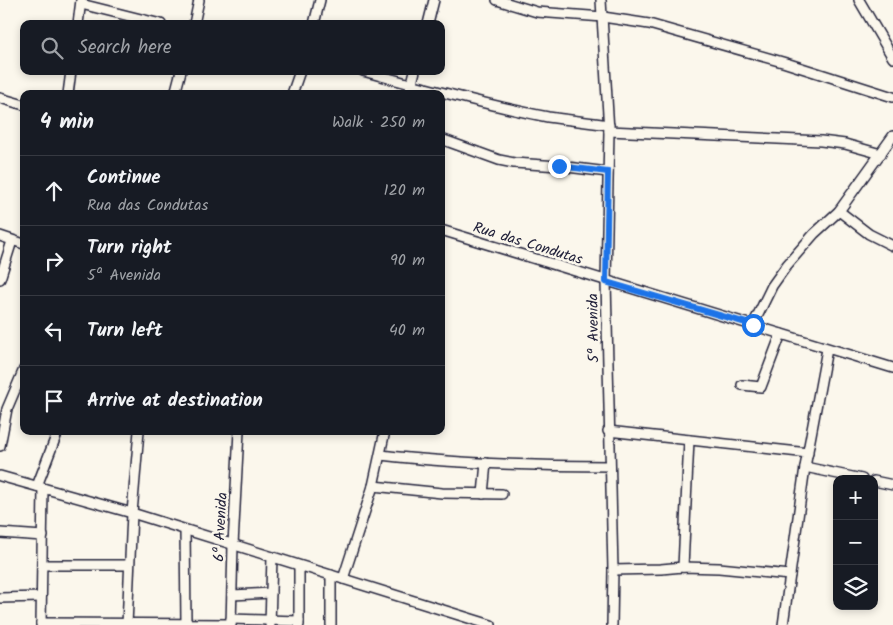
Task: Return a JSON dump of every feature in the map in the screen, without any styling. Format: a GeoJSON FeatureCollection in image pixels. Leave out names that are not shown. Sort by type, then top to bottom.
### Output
{"type":"FeatureCollection","features":[{"type":"Feature","properties":{"kind":"street"},"geometry":{"type":"LineString","coordinates":[[195,20],[199,0]]}},
{"type":"Feature","properties":{"kind":"street"},"geometry":{"type":"LineString","coordinates":[[315,20],[320,0]]}},
{"type":"Feature","properties":{"kind":"street"},"geometry":{"type":"LineString","coordinates":[[429,20],[434,0]]}},
{"type":"Feature","properties":{"kind":"street"},"geometry":{"type":"LineString","coordinates":[[497,0],[537,12],[603,17],[649,24],[786,63],[893,98]]}},
{"type":"Feature","properties":{"kind":"street","name":"5ª Avenida"},"geometry":{"type":"LineString","coordinates":[[601,0],[609,128],[606,282],[608,431],[613,570],[612,625]]}},
{"type":"Feature","properties":{"kind":"street"},"geometry":{"type":"LineString","coordinates":[[859,0],[893,58]]}},
{"type":"Feature","properties":{"kind":"street"},"geometry":{"type":"LineString","coordinates":[[79,20],[81,2],[146,20]]}},
{"type":"Feature","properties":{"kind":"street"},"geometry":{"type":"LineString","coordinates":[[69,90],[70,75]]}},
{"type":"Feature","properties":{"kind":"street"},"geometry":{"type":"LineString","coordinates":[[176,90],[180,75]]}},
{"type":"Feature","properties":{"kind":"street"},"geometry":{"type":"LineString","coordinates":[[293,90],[299,75]]}},
{"type":"Feature","properties":{"kind":"street"},"geometry":{"type":"LineString","coordinates":[[373,75],[410,90],[414,75]]}},
{"type":"Feature","properties":{"kind":"street"},"geometry":{"type":"LineString","coordinates":[[445,97],[609,128],[821,141],[844,144],[881,154]]}},
{"type":"Feature","properties":{"kind":"street"},"geometry":{"type":"LineString","coordinates":[[0,98],[20,104]]}},
{"type":"Feature","properties":{"kind":"street"},"geometry":{"type":"LineString","coordinates":[[753,325],[772,286],[787,265],[814,234],[839,211],[893,136]]}},
{"type":"Feature","properties":{"kind":"street"},"geometry":{"type":"LineString","coordinates":[[445,140],[498,160],[608,172]]}},
{"type":"Feature","properties":{"kind":"street"},"geometry":{"type":"LineString","coordinates":[[839,211],[869,234],[893,246]]}},
{"type":"Feature","properties":{"kind":"street","name":"Rua das Condutas"},"geometry":{"type":"LineString","coordinates":[[445,231],[606,282],[893,368]]}},
{"type":"Feature","properties":{"kind":"street"},"geometry":{"type":"LineString","coordinates":[[0,236],[20,243]]}},
{"type":"Feature","properties":{"kind":"street"},"geometry":{"type":"LineString","coordinates":[[0,280],[12,241]]}},
{"type":"Feature","properties":{"kind":"street"},"geometry":{"type":"LineString","coordinates":[[742,385],[761,388],[781,334]]}},
{"type":"Feature","properties":{"kind":"street"},"geometry":{"type":"LineString","coordinates":[[783,625],[805,468],[827,349]]}},
{"type":"Feature","properties":{"kind":"street"},"geometry":{"type":"LineString","coordinates":[[0,446],[7,409],[20,378]]}},
{"type":"Feature","properties":{"kind":"street"},"geometry":{"type":"LineString","coordinates":[[608,431],[808,453]]}},
{"type":"Feature","properties":{"kind":"street"},"geometry":{"type":"LineString","coordinates":[[57,435],[40,487],[43,536],[41,624],[299,623],[299,566]]}},
{"type":"Feature","properties":{"kind":"street"},"geometry":{"type":"LineString","coordinates":[[127,624],[132,513],[139,435]]}},
{"type":"Feature","properties":{"kind":"street","name":"6ª Avenida"},"geometry":{"type":"LineString","coordinates":[[231,623],[239,435]]}},
{"type":"Feature","properties":{"kind":"street"},"geometry":{"type":"LineString","coordinates":[[343,579],[373,486],[384,435]]}},
{"type":"Feature","properties":{"kind":"street"},"geometry":{"type":"LineString","coordinates":[[683,567],[689,440]]}},
{"type":"Feature","properties":{"kind":"street"},"geometry":{"type":"LineString","coordinates":[[381,455],[410,459],[520,465],[610,466]]}},
{"type":"Feature","properties":{"kind":"street"},"geometry":{"type":"LineString","coordinates":[[483,494],[486,463]]}},
{"type":"Feature","properties":{"kind":"street"},"geometry":{"type":"LineString","coordinates":[[805,468],[841,475]]}},
{"type":"Feature","properties":{"kind":"street"},"geometry":{"type":"LineString","coordinates":[[0,476],[132,513],[491,625]]}},
{"type":"Feature","properties":{"kind":"street"},"geometry":{"type":"LineString","coordinates":[[878,482],[893,485]]}},
{"type":"Feature","properties":{"kind":"street"},"geometry":{"type":"LineString","coordinates":[[373,486],[442,493],[502,494]]}},
{"type":"Feature","properties":{"kind":"street"},"geometry":{"type":"LineString","coordinates":[[185,530],[186,623]]}},
{"type":"Feature","properties":{"kind":"street"},"geometry":{"type":"LineString","coordinates":[[0,533],[43,536]]}},
{"type":"Feature","properties":{"kind":"street"},"geometry":{"type":"LineString","coordinates":[[270,622],[272,557]]}},
{"type":"Feature","properties":{"kind":"street"},"geometry":{"type":"LineString","coordinates":[[42,565],[129,565]]}},
{"type":"Feature","properties":{"kind":"street"},"geometry":{"type":"LineString","coordinates":[[613,570],[683,567],[718,568],[790,575]]}},
{"type":"Feature","properties":{"kind":"street"},"geometry":{"type":"LineString","coordinates":[[331,576],[331,625]]}},
{"type":"Feature","properties":{"kind":"street"},"geometry":{"type":"LineString","coordinates":[[232,595],[271,593]]}},
{"type":"Feature","properties":{"kind":"street"},"geometry":{"type":"LineString","coordinates":[[0,598],[41,597]]}},
{"type":"Feature","properties":{"kind":"route"},"geometry":{"type":"LineString","coordinates":[[559,166],[608,172],[606,282],[753,325]]}}]}
